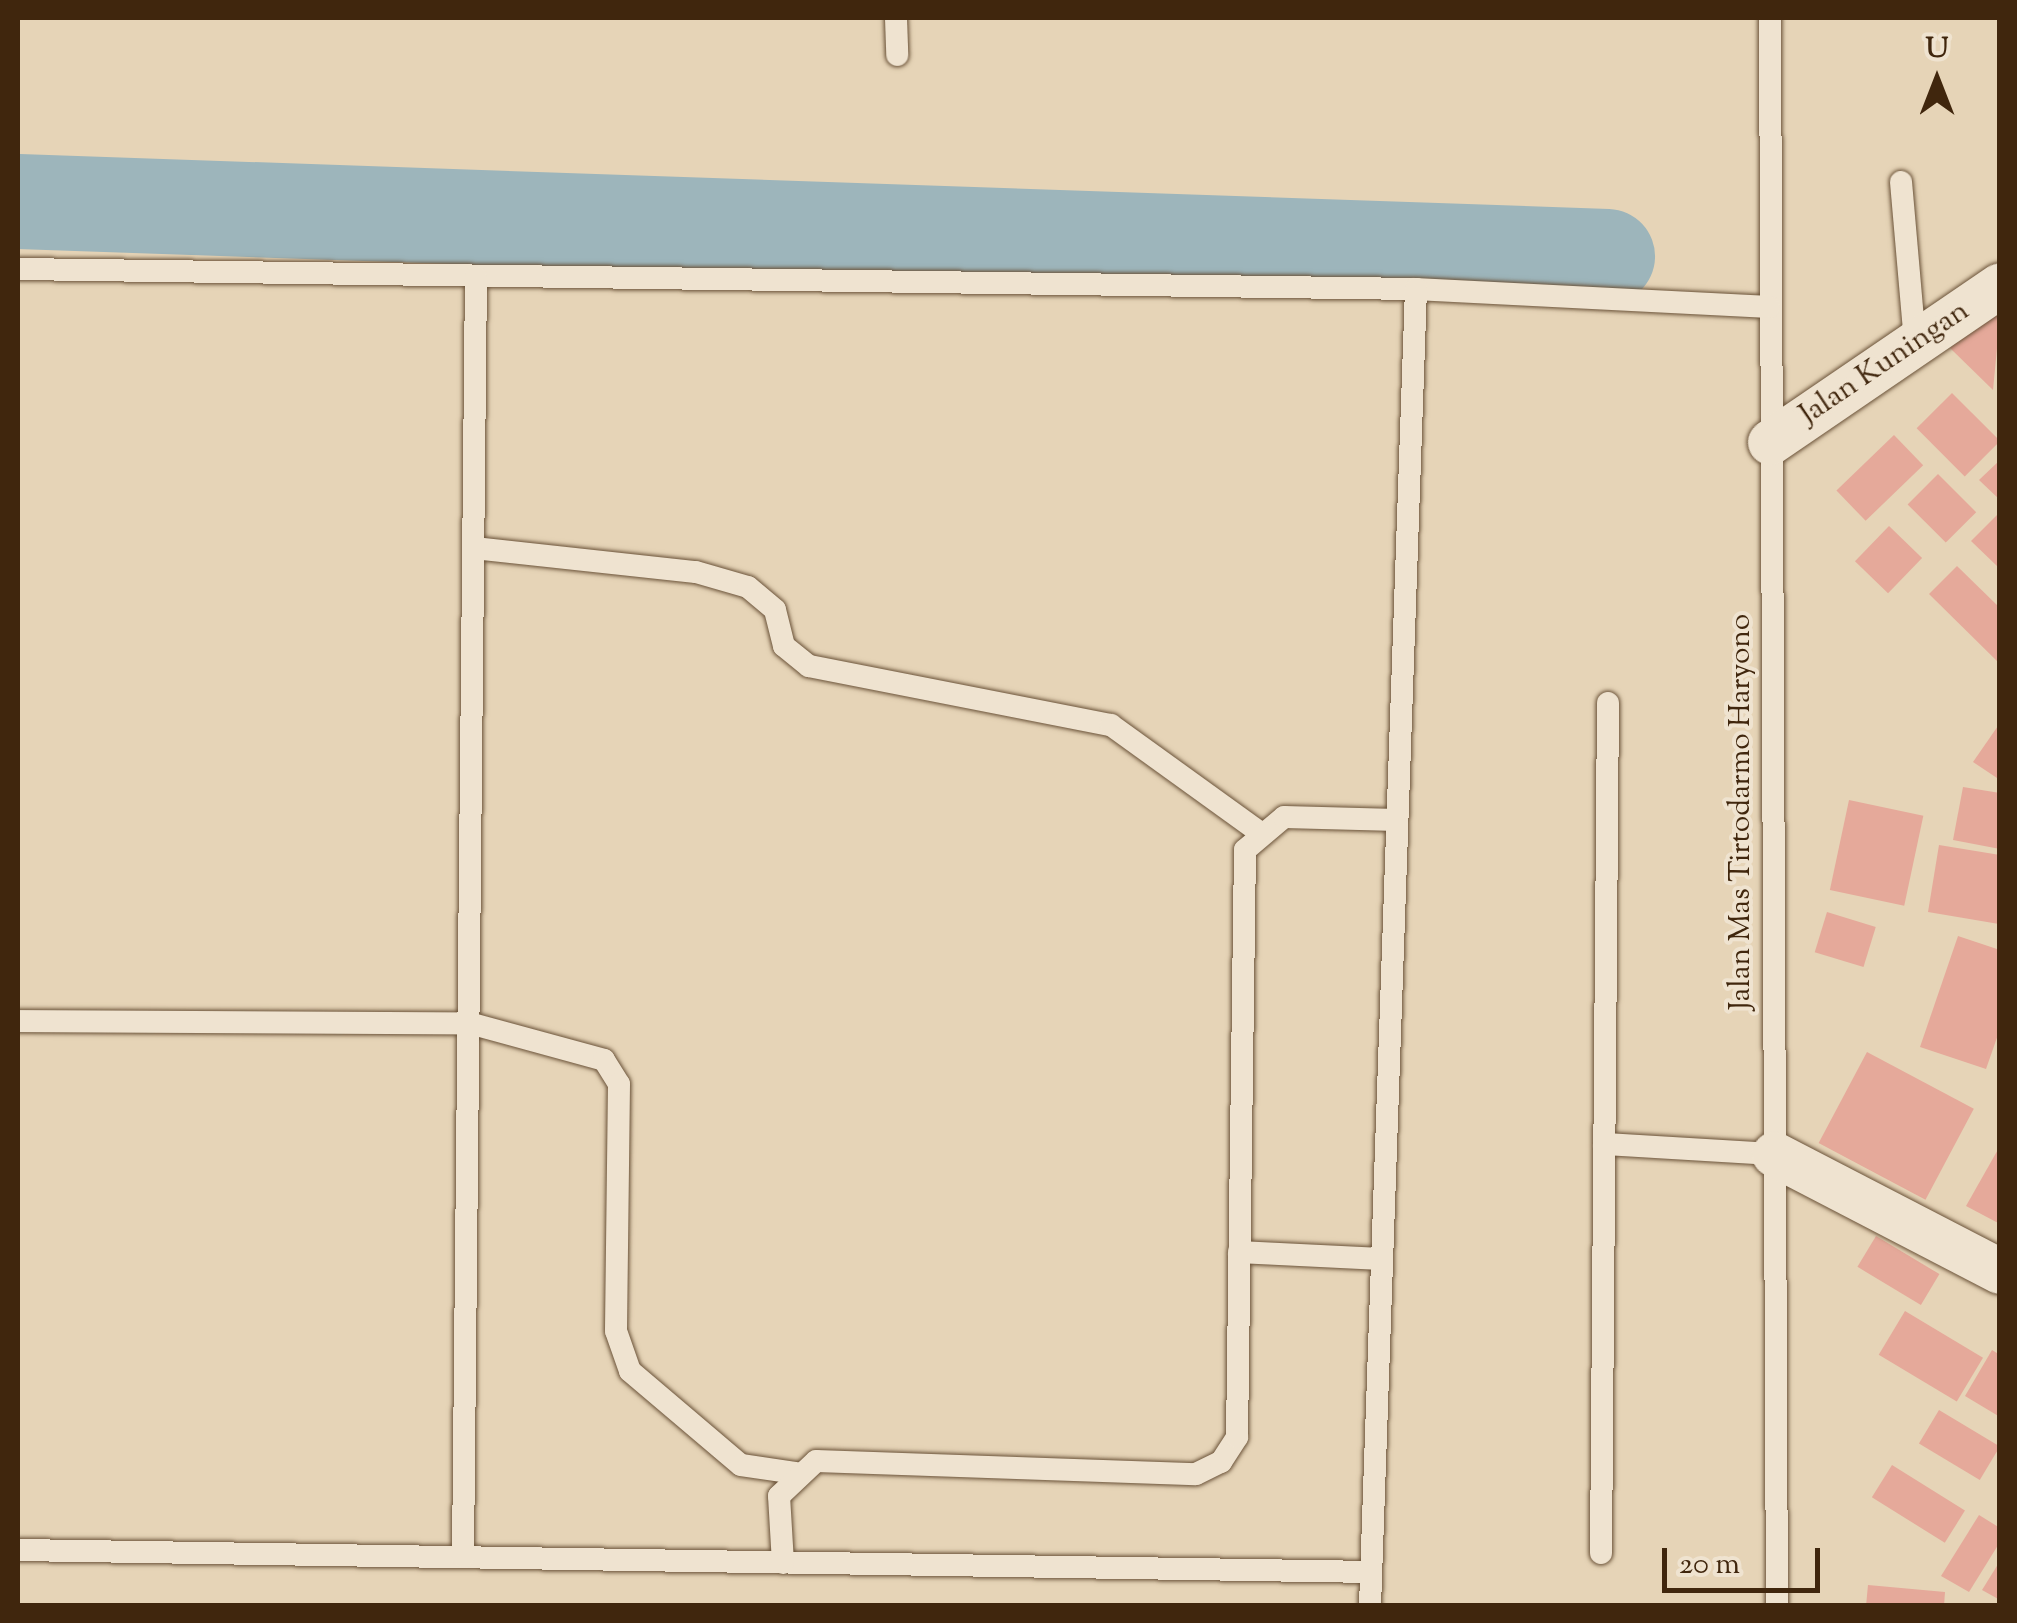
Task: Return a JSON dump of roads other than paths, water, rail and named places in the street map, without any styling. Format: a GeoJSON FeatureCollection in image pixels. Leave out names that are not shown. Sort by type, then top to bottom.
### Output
{"type":"FeatureCollection","features":[{"type":"Feature","properties":{"kind":"street","name":"Jalan Kuningan"},"geometry":{"type":"LineString","coordinates":[[1770,442],[2000,285]]}},
{"type":"Feature","properties":{"kind":"street"},"geometry":{"type":"LineString","coordinates":[[1774,1154],[2000,1271]]}},
{"type":"Feature","properties":{"kind":"lane"},"geometry":{"type":"LineString","coordinates":[[896,18],[897,55]]}},
{"type":"Feature","properties":{"kind":"lane","name":"Jalan Mas Tirtodarmo Haryono"},"geometry":{"type":"LineString","coordinates":[[1770,18],[1777,1606]]}},
{"type":"Feature","properties":{"kind":"lane"},"geometry":{"type":"LineString","coordinates":[[1901,182],[1915,342]]}},
{"type":"Feature","properties":{"kind":"lane"},"geometry":{"type":"LineString","coordinates":[[18,269],[1416,289],[1769,307]]}},
{"type":"Feature","properties":{"kind":"lane"},"geometry":{"type":"LineString","coordinates":[[462,1557],[476,277]]}},
{"type":"Feature","properties":{"kind":"lane"},"geometry":{"type":"LineString","coordinates":[[1370,1606],[1416,289]]}},
{"type":"Feature","properties":{"kind":"lane"},"geometry":{"type":"LineString","coordinates":[[474,548],[696,572],[748,587],[775,610],[784,646],[808,666],[1112,725],[1258,831]]}},
{"type":"Feature","properties":{"kind":"lane"},"geometry":{"type":"LineString","coordinates":[[1601,1554],[1608,702]]}},
{"type":"Feature","properties":{"kind":"lane"},"geometry":{"type":"LineString","coordinates":[[783,1563],[779,1496],[796,1473],[816,1462],[1196,1474],[1221,1462],[1237,1437],[1245,850],[1258,831],[1284,817],[1397,820]]}},
{"type":"Feature","properties":{"kind":"lane"},"geometry":{"type":"LineString","coordinates":[[18,1021],[468,1024],[604,1060],[619,1084],[616,1331],[630,1371],[741,1465],[796,1473]]}},
{"type":"Feature","properties":{"kind":"lane"},"geometry":{"type":"LineString","coordinates":[[1604,1144],[1774,1154]]}},
{"type":"Feature","properties":{"kind":"lane"},"geometry":{"type":"LineString","coordinates":[[1238,1252],[1382,1259]]}},
{"type":"Feature","properties":{"kind":"lane"},"geometry":{"type":"LineString","coordinates":[[18,1550],[1370,1572]]}},
{"type":"Feature","properties":{"kind":"waterway"},"geometry":{"type":"LineString","coordinates":[[18,201],[1607,256]]}}]}
